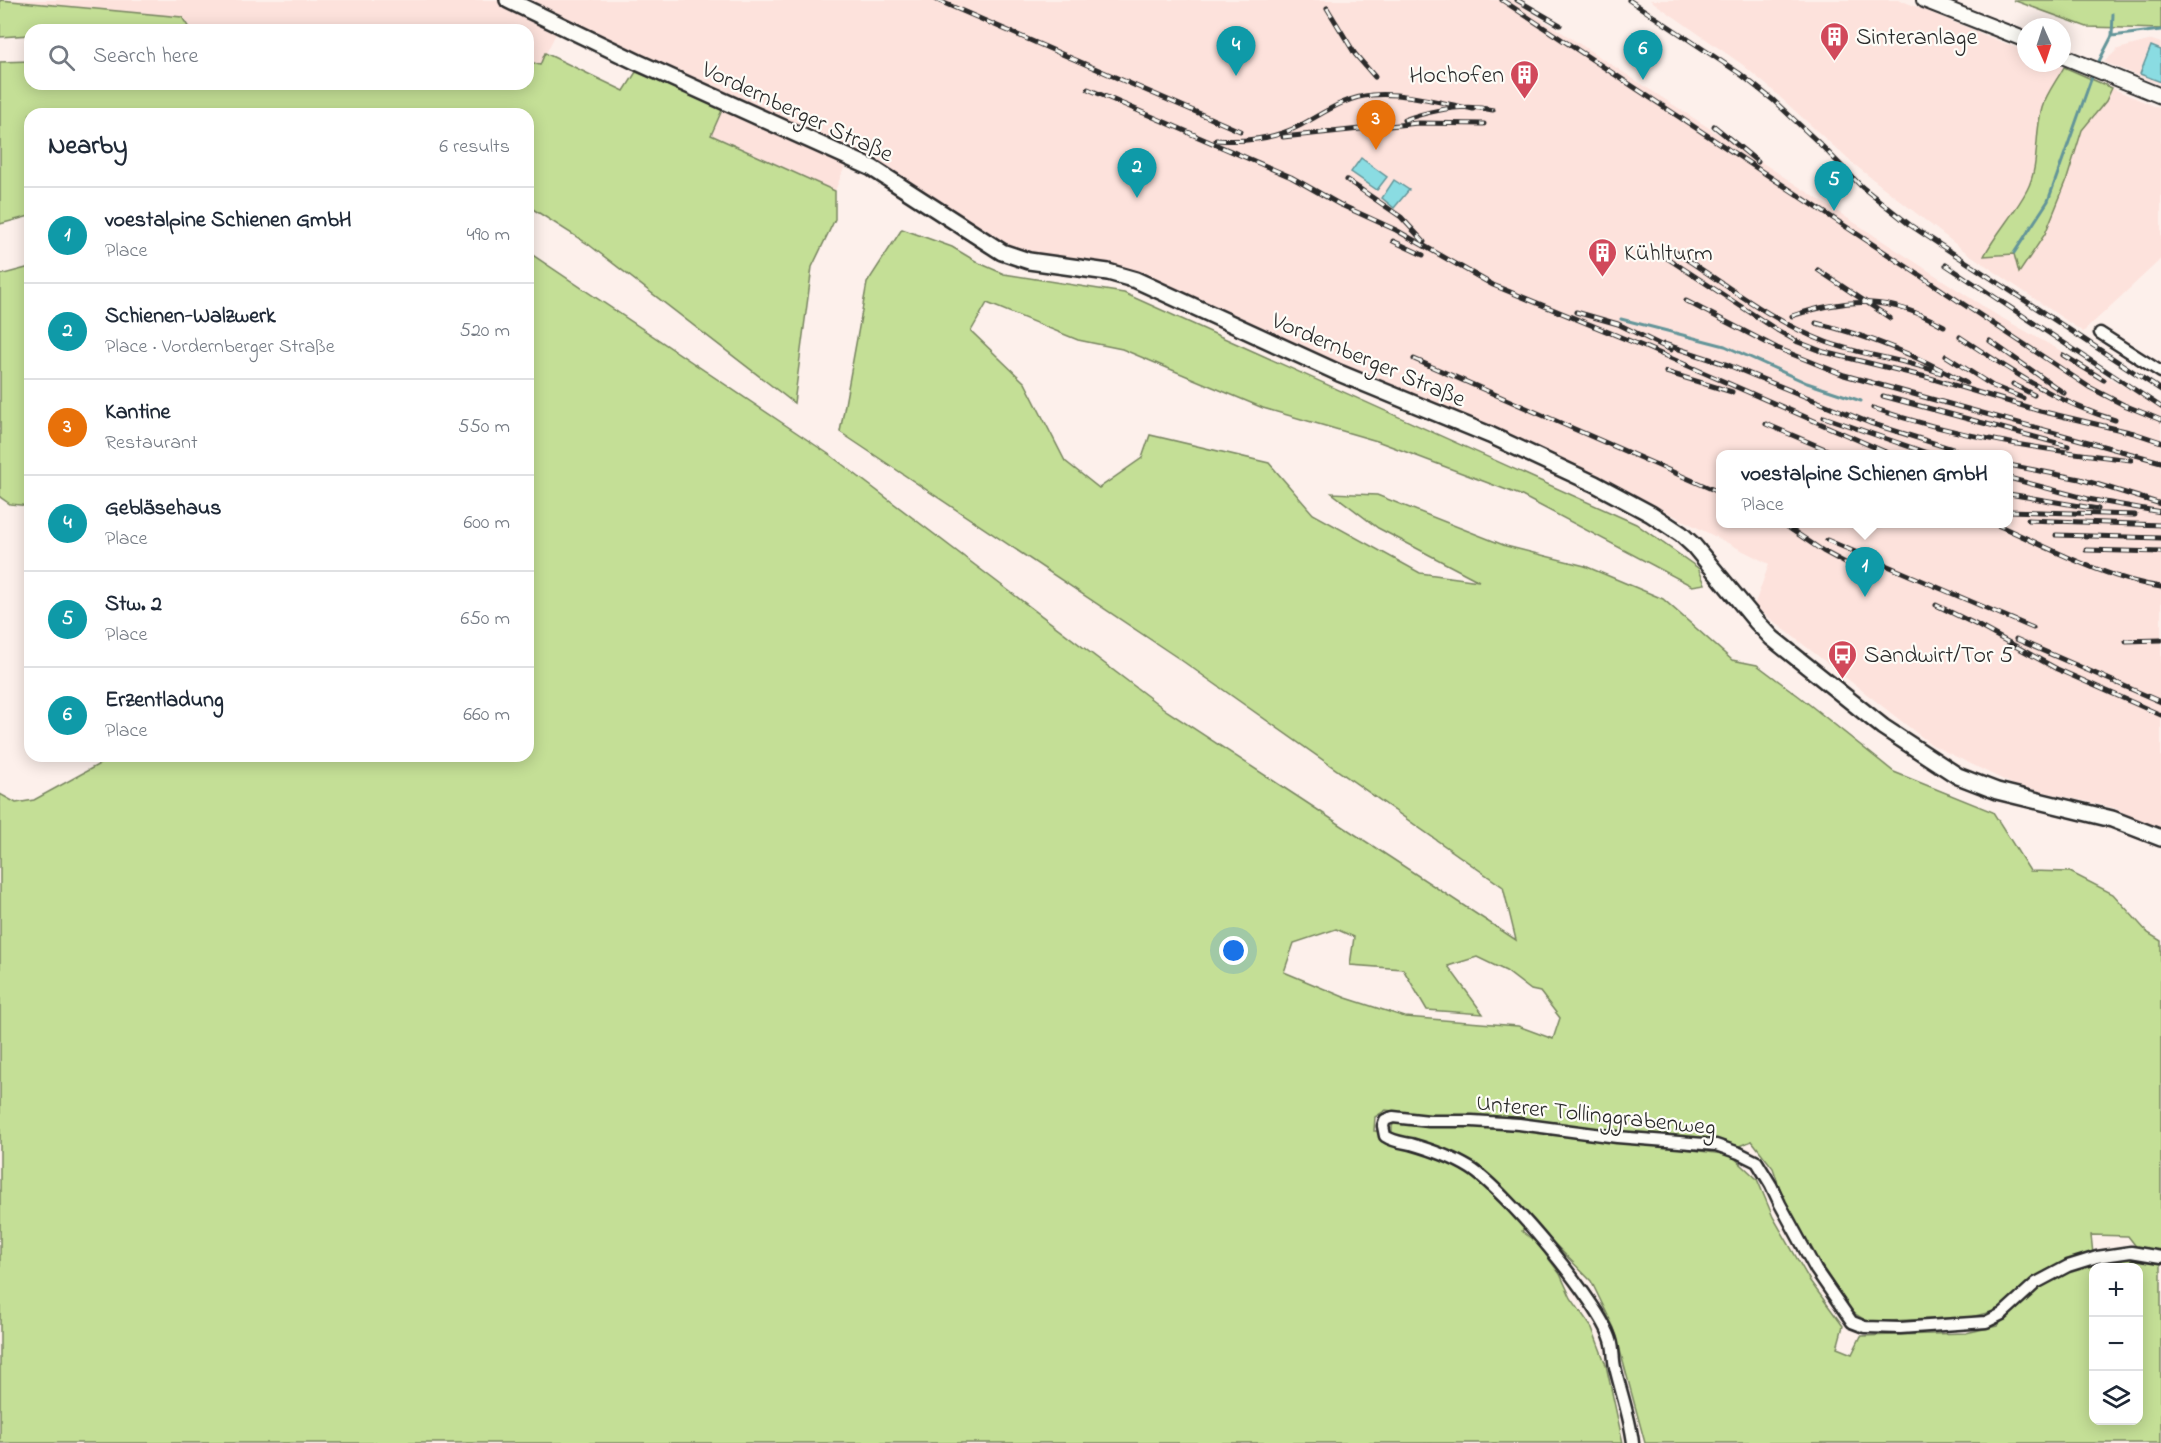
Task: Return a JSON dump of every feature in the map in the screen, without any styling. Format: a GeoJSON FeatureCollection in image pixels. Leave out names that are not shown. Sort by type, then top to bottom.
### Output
{"type":"FeatureCollection","features":[{"type":"Feature","properties":{"kind":"main road","name":"Vordernberger Straße"},"geometry":{"type":"LineString","coordinates":[[508,0],[638,62],[872,168],[1002,252],[1029,261],[1108,272],[1137,280],[1348,377],[1490,435],[1595,484],[1651,514],[1681,534],[1706,558],[1739,602],[1772,638],[1883,726],[1958,776],[1997,791],[2112,819],[2161,838]]}},
{"type":"Feature","properties":{"kind":"main road"},"geometry":{"type":"LineString","coordinates":[[1924,0],[2017,36]]}},
{"type":"Feature","properties":{"kind":"main road"},"geometry":{"type":"LineString","coordinates":[[2071,60],[2161,96]]}},
{"type":"Feature","properties":{"kind":"street"},"geometry":{"type":"LineString","coordinates":[[2100,333],[2161,372]]}},
{"type":"Feature","properties":{"kind":"street","name":"Unterer Tollinggrabenweg"},"geometry":{"type":"LineString","coordinates":[[1633,1443],[1631,1425],[1614,1364],[1611,1340],[1592,1304],[1519,1214],[1494,1187],[1472,1170],[1447,1156],[1393,1141],[1386,1136],[1383,1126],[1385,1120],[1393,1117],[1429,1121],[1519,1124],[1617,1137],[1716,1145],[1739,1153],[1756,1162],[1771,1185],[1816,1270],[1852,1322],[1865,1327],[1900,1328],[1986,1322],[2002,1314],[2036,1283],[2068,1266],[2097,1257],[2131,1252],[2161,1257]]}},
{"type":"Feature","properties":{"kind":"shaded area"},"geometry":{"type":"Polygon","coordinates":[[[6,0],[1512,0],[1995,314],[2161,407],[2161,831],[2114,808],[2014,785],[1932,745],[1754,606],[1769,564],[1649,503],[1544,453],[1338,367],[1122,269],[1079,259],[1026,252],[998,240],[949,210],[562,22],[540,65],[534,63],[534,24],[186,24],[182,17],[6,0]]]}},
{"type":"Feature","properties":{"kind":"shaded area"},"geometry":{"type":"Polygon","coordinates":[[[1650,0],[1900,0],[2017,48],[2017,72],[2071,71],[2161,109],[2161,259],[2083,332],[1963,250],[1851,162],[1743,65],[1650,0]]]}},
{"type":"Feature","properties":{"kind":"shaded area"},"geometry":{"type":"Polygon","coordinates":[[[2152,40],[2161,43],[2161,85],[2104,62],[2118,49],[2152,40]]]}},
{"type":"Feature","properties":{"kind":"shaded area"},"geometry":{"type":"Polygon","coordinates":[[[723,108],[847,161],[835,191],[711,134],[723,108]]]}},
{"type":"Feature","properties":{"kind":"green space"},"geometry":{"type":"Polygon","coordinates":[[[0,0],[182,17],[186,24],[24,24],[24,35],[0,37],[0,0]]]}},
{"type":"Feature","properties":{"kind":"green space"},"geometry":{"type":"Polygon","coordinates":[[[2013,0],[2161,0],[2161,29],[2087,27],[2071,21],[2071,18],[2062,18],[2013,0]]]}},
{"type":"Feature","properties":{"kind":"green space"},"geometry":{"type":"Polygon","coordinates":[[[545,53],[624,91],[636,72],[723,108],[711,135],[835,191],[835,219],[812,267],[794,403],[588,244],[534,210],[534,108],[24,108],[24,218],[0,224],[0,62],[24,61],[24,90],[534,90],[534,63],[540,65],[545,53]]]}},
{"type":"Feature","properties":{"kind":"green space"},"geometry":{"type":"Polygon","coordinates":[[[2071,70],[2112,88],[2106,101],[2082,130],[2066,182],[2045,234],[2019,273],[2014,254],[1984,256],[2017,207],[2031,180],[2042,108],[2061,72],[2071,72],[2071,70]]]}},
{"type":"Feature","properties":{"kind":"green space"},"geometry":{"type":"Polygon","coordinates":[[[902,229],[952,247],[1004,274],[1124,293],[1636,524],[1698,568],[1705,584],[1692,586],[1520,495],[1377,441],[1263,408],[1122,349],[1078,340],[987,303],[971,331],[1025,383],[1065,461],[1099,488],[1142,458],[1150,435],[1269,463],[1313,514],[1420,573],[1479,581],[1378,528],[1332,493],[1377,495],[1506,546],[1585,566],[1663,599],[1732,660],[1757,665],[1894,772],[1993,812],[2030,871],[2070,872],[2113,894],[2148,933],[2161,941],[2161,1251],[2138,1249],[2128,1236],[2091,1235],[2093,1254],[2072,1259],[2045,1271],[1999,1310],[1971,1317],[1868,1322],[1852,1312],[1808,1245],[1786,1206],[1773,1168],[1752,1141],[1739,1146],[1705,1138],[1426,1116],[1386,1110],[1375,1117],[1374,1131],[1381,1131],[1466,1170],[1485,1184],[1526,1227],[1522,1231],[1538,1244],[1560,1274],[1571,1298],[1592,1328],[1606,1365],[1623,1443],[0,1443],[0,794],[16,803],[34,800],[103,762],[534,762],[534,256],[830,455],[1167,711],[1516,940],[1503,887],[1181,660],[840,432],[867,283],[902,229]],[[1336,929],[1294,943],[1284,972],[1346,998],[1405,1017],[1518,1026],[1553,1039],[1560,1018],[1540,992],[1531,990],[1506,971],[1477,957],[1448,966],[1483,1014],[1427,1010],[1403,969],[1350,965],[1354,937],[1336,929]]]}},
{"type":"Feature","properties":{"kind":"green space"},"geometry":{"type":"Polygon","coordinates":[[[24,269],[24,505],[10,504],[0,497],[0,275],[24,269]]]}},
{"type":"Feature","properties":{"kind":"green space"},"geometry":{"type":"Polygon","coordinates":[[[1396,1122],[1466,1124],[1674,1144],[1677,1148],[1731,1155],[1757,1179],[1773,1217],[1810,1281],[1843,1326],[1837,1348],[1852,1354],[1861,1336],[1966,1333],[1997,1326],[2030,1295],[2054,1278],[2089,1265],[2089,1425],[2143,1425],[2143,1263],[2095,1263],[2110,1259],[2144,1257],[2161,1262],[2161,1443],[1645,1443],[1614,1328],[1591,1281],[1497,1185],[1398,1138],[1392,1133],[1392,1126],[1396,1122]]]}},
{"type":"Feature","properties":{"kind":"water"},"geometry":{"type":"Polygon","coordinates":[[[2151,46],[2161,50],[2161,82],[2140,74],[2151,46]]]}},
{"type":"Feature","properties":{"kind":"water"},"geometry":{"type":"Polygon","coordinates":[[[1361,158],[1387,177],[1377,190],[1351,172],[1361,158]]]}},
{"type":"Feature","properties":{"kind":"water"},"geometry":{"type":"Polygon","coordinates":[[[1394,180],[1409,190],[1394,208],[1382,198],[1394,180]]]}},
{"type":"Feature","properties":{"kind":"waterway"},"geometry":{"type":"LineString","coordinates":[[2112,36],[2113,14]]}},
{"type":"Feature","properties":{"kind":"waterway"},"geometry":{"type":"LineString","coordinates":[[2097,65],[2112,36],[2161,30]]}},
{"type":"Feature","properties":{"kind":"waterway"},"geometry":{"type":"LineString","coordinates":[[2014,253],[2048,201],[2093,74]]}},
{"type":"Feature","properties":{"kind":"waterway"},"geometry":{"type":"LineString","coordinates":[[1621,319],[1725,346],[1807,383],[1861,401]]}},
{"type":"Feature","properties":{"kind":"railway"},"geometry":{"type":"LineString","coordinates":[[937,0],[1240,131]]}},
{"type":"Feature","properties":{"kind":"railway"},"geometry":{"type":"LineString","coordinates":[[1502,0],[2089,387],[2161,420]]}},
{"type":"Feature","properties":{"kind":"railway"},"geometry":{"type":"LineString","coordinates":[[1517,0],[1560,25]]}},
{"type":"Feature","properties":{"kind":"railway"},"geometry":{"type":"LineString","coordinates":[[1629,0],[1739,73],[1773,100],[1862,187],[1910,225],[2161,390]]}},
{"type":"Feature","properties":{"kind":"railway"},"geometry":{"type":"LineString","coordinates":[[1327,8],[1355,54],[1375,77]]}},
{"type":"Feature","properties":{"kind":"railway"},"geometry":{"type":"LineString","coordinates":[[1088,89],[1195,135]]}},
{"type":"Feature","properties":{"kind":"railway"},"geometry":{"type":"LineString","coordinates":[[1216,140],[1249,140],[1281,134],[1344,102],[1362,96],[1385,94],[1473,109]]}},
{"type":"Feature","properties":{"kind":"railway"},"geometry":{"type":"LineString","coordinates":[[1404,120],[1459,107],[1493,110]]}},
{"type":"Feature","properties":{"kind":"railway"},"geometry":{"type":"LineString","coordinates":[[1283,137],[1418,123],[1484,124]]}},
{"type":"Feature","properties":{"kind":"railway"},"geometry":{"type":"LineString","coordinates":[[1714,126],[1758,162]]}},
{"type":"Feature","properties":{"kind":"railway"},"geometry":{"type":"LineString","coordinates":[[1189,133],[1291,177],[1339,204],[1396,230],[1493,285],[1645,347],[1881,450]]}},
{"type":"Feature","properties":{"kind":"railway"},"geometry":{"type":"LineString","coordinates":[[1347,180],[1401,217],[1424,242]]}},
{"type":"Feature","properties":{"kind":"railway"},"geometry":{"type":"LineString","coordinates":[[1393,241],[1423,255]]}},
{"type":"Feature","properties":{"kind":"railway"},"geometry":{"type":"LineString","coordinates":[[1674,251],[1767,313],[1806,334],[1840,347],[1941,373]]}},
{"type":"Feature","properties":{"kind":"railway"},"geometry":{"type":"LineString","coordinates":[[1667,258],[1777,330],[1798,342],[1824,352],[1930,378],[2040,411],[2134,433],[2161,442]]}},
{"type":"Feature","properties":{"kind":"railway"},"geometry":{"type":"LineString","coordinates":[[1946,265],[2161,407]]}},
{"type":"Feature","properties":{"kind":"railway"},"geometry":{"type":"LineString","coordinates":[[1818,270],[1890,318]]}},
{"type":"Feature","properties":{"kind":"railway"},"geometry":{"type":"LineString","coordinates":[[1686,301],[1777,348],[1844,375],[2161,462]]}},
{"type":"Feature","properties":{"kind":"railway"},"geometry":{"type":"LineString","coordinates":[[1792,316],[1832,305],[1869,303],[1905,309],[1944,326]]}},
{"type":"Feature","properties":{"kind":"railway"},"geometry":{"type":"LineString","coordinates":[[1576,312],[1618,324],[1671,350]]}},
{"type":"Feature","properties":{"kind":"railway"},"geometry":{"type":"LineString","coordinates":[[1816,323],[1893,348],[1966,383]]}},
{"type":"Feature","properties":{"kind":"railway"},"geometry":{"type":"LineString","coordinates":[[1960,337],[2054,395],[2115,420]]}},
{"type":"Feature","properties":{"kind":"railway"},"geometry":{"type":"LineString","coordinates":[[1990,341],[2064,393]]}},
{"type":"Feature","properties":{"kind":"railway"},"geometry":{"type":"LineString","coordinates":[[1664,344],[1728,365],[1870,423],[1955,450]]}},
{"type":"Feature","properties":{"kind":"railway"},"geometry":{"type":"LineString","coordinates":[[2063,355],[2104,380]]}},
{"type":"Feature","properties":{"kind":"railway"},"geometry":{"type":"LineString","coordinates":[[1946,356],[1993,386],[2023,398]]}},
{"type":"Feature","properties":{"kind":"railway"},"geometry":{"type":"LineString","coordinates":[[1414,359],[1716,491]]}},
{"type":"Feature","properties":{"kind":"railway"},"geometry":{"type":"LineString","coordinates":[[1666,372],[1732,392]]}},
{"type":"Feature","properties":{"kind":"railway"},"geometry":{"type":"LineString","coordinates":[[2013,384],[2034,395]]}},
{"type":"Feature","properties":{"kind":"railway"},"geometry":{"type":"LineString","coordinates":[[1883,396],[2068,446]]}},
{"type":"Feature","properties":{"kind":"railway"},"geometry":{"type":"LineString","coordinates":[[1873,408],[1968,435],[2065,452],[2131,460]]}},
{"type":"Feature","properties":{"kind":"railway"},"geometry":{"type":"LineString","coordinates":[[1824,417],[1919,450]]}},
{"type":"Feature","properties":{"kind":"railway"},"geometry":{"type":"LineString","coordinates":[[1766,424],[1828,450]]}},
{"type":"Feature","properties":{"kind":"railway"},"geometry":{"type":"LineString","coordinates":[[2013,466],[2080,479],[2161,504]]}},
{"type":"Feature","properties":{"kind":"railway"},"geometry":{"type":"LineString","coordinates":[[2013,479],[2088,499],[2161,512]]}},
{"type":"Feature","properties":{"kind":"railway"},"geometry":{"type":"LineString","coordinates":[[2013,495],[2098,509]]}},
{"type":"Feature","properties":{"kind":"railway"},"geometry":{"type":"LineString","coordinates":[[2013,511],[2135,515]]}},
{"type":"Feature","properties":{"kind":"railway"},"geometry":{"type":"LineString","coordinates":[[2028,520],[2161,525]]}},
{"type":"Feature","properties":{"kind":"railway"},"geometry":{"type":"LineString","coordinates":[[1789,528],[1823,551],[1862,572]]}},
{"type":"Feature","properties":{"kind":"railway"},"geometry":{"type":"LineString","coordinates":[[2004,528],[2097,569],[2140,583],[2161,587]]}},
{"type":"Feature","properties":{"kind":"railway"},"geometry":{"type":"LineString","coordinates":[[2056,535],[2161,538]]}},
{"type":"Feature","properties":{"kind":"railway"},"geometry":{"type":"LineString","coordinates":[[1827,540],[2033,628]]}},
{"type":"Feature","properties":{"kind":"railway"},"geometry":{"type":"LineString","coordinates":[[2086,550],[2161,552]]}},
{"type":"Feature","properties":{"kind":"railway"},"geometry":{"type":"LineString","coordinates":[[1936,605],[2057,669],[2161,715]]}},
{"type":"Feature","properties":{"kind":"railway"},"geometry":{"type":"LineString","coordinates":[[2016,639],[2161,702]]}},
{"type":"Feature","properties":{"kind":"railway"},"geometry":{"type":"LineString","coordinates":[[2126,641],[2161,640]]}},
{"type":"Feature","properties":{"kind":"place","name":"Sinteranlage"},"geometry":{"type":"Point","coordinates":[1835,62]}},
{"type":"Feature","properties":{"kind":"place","name":"Gebläsehaus"},"geometry":{"type":"Point","coordinates":[1236,76]}},
{"type":"Feature","properties":{"kind":"place","name":"Erzentladung"},"geometry":{"type":"Point","coordinates":[1643,80]}},
{"type":"Feature","properties":{"kind":"place","name":"Hochofen"},"geometry":{"type":"Point","coordinates":[1525,100]}},
{"type":"Feature","properties":{"kind":"place","name":"Kantine"},"geometry":{"type":"Point","coordinates":[1376,150]}},
{"type":"Feature","properties":{"kind":"place","name":"Schienen-Walzwerk"},"geometry":{"type":"Point","coordinates":[1137,198]}},
{"type":"Feature","properties":{"kind":"place","name":"Stw. 2"},"geometry":{"type":"Point","coordinates":[1834,211]}},
{"type":"Feature","properties":{"kind":"place","name":"Kühlturm"},"geometry":{"type":"Point","coordinates":[1603,278]}},
{"type":"Feature","properties":{"kind":"place","name":"voestalpine Schienen GmbH"},"geometry":{"type":"Point","coordinates":[1865,597]}},
{"type":"Feature","properties":{"kind":"place","name":"Sandwirt/Tor 5"},"geometry":{"type":"Point","coordinates":[1843,680]}}]}
